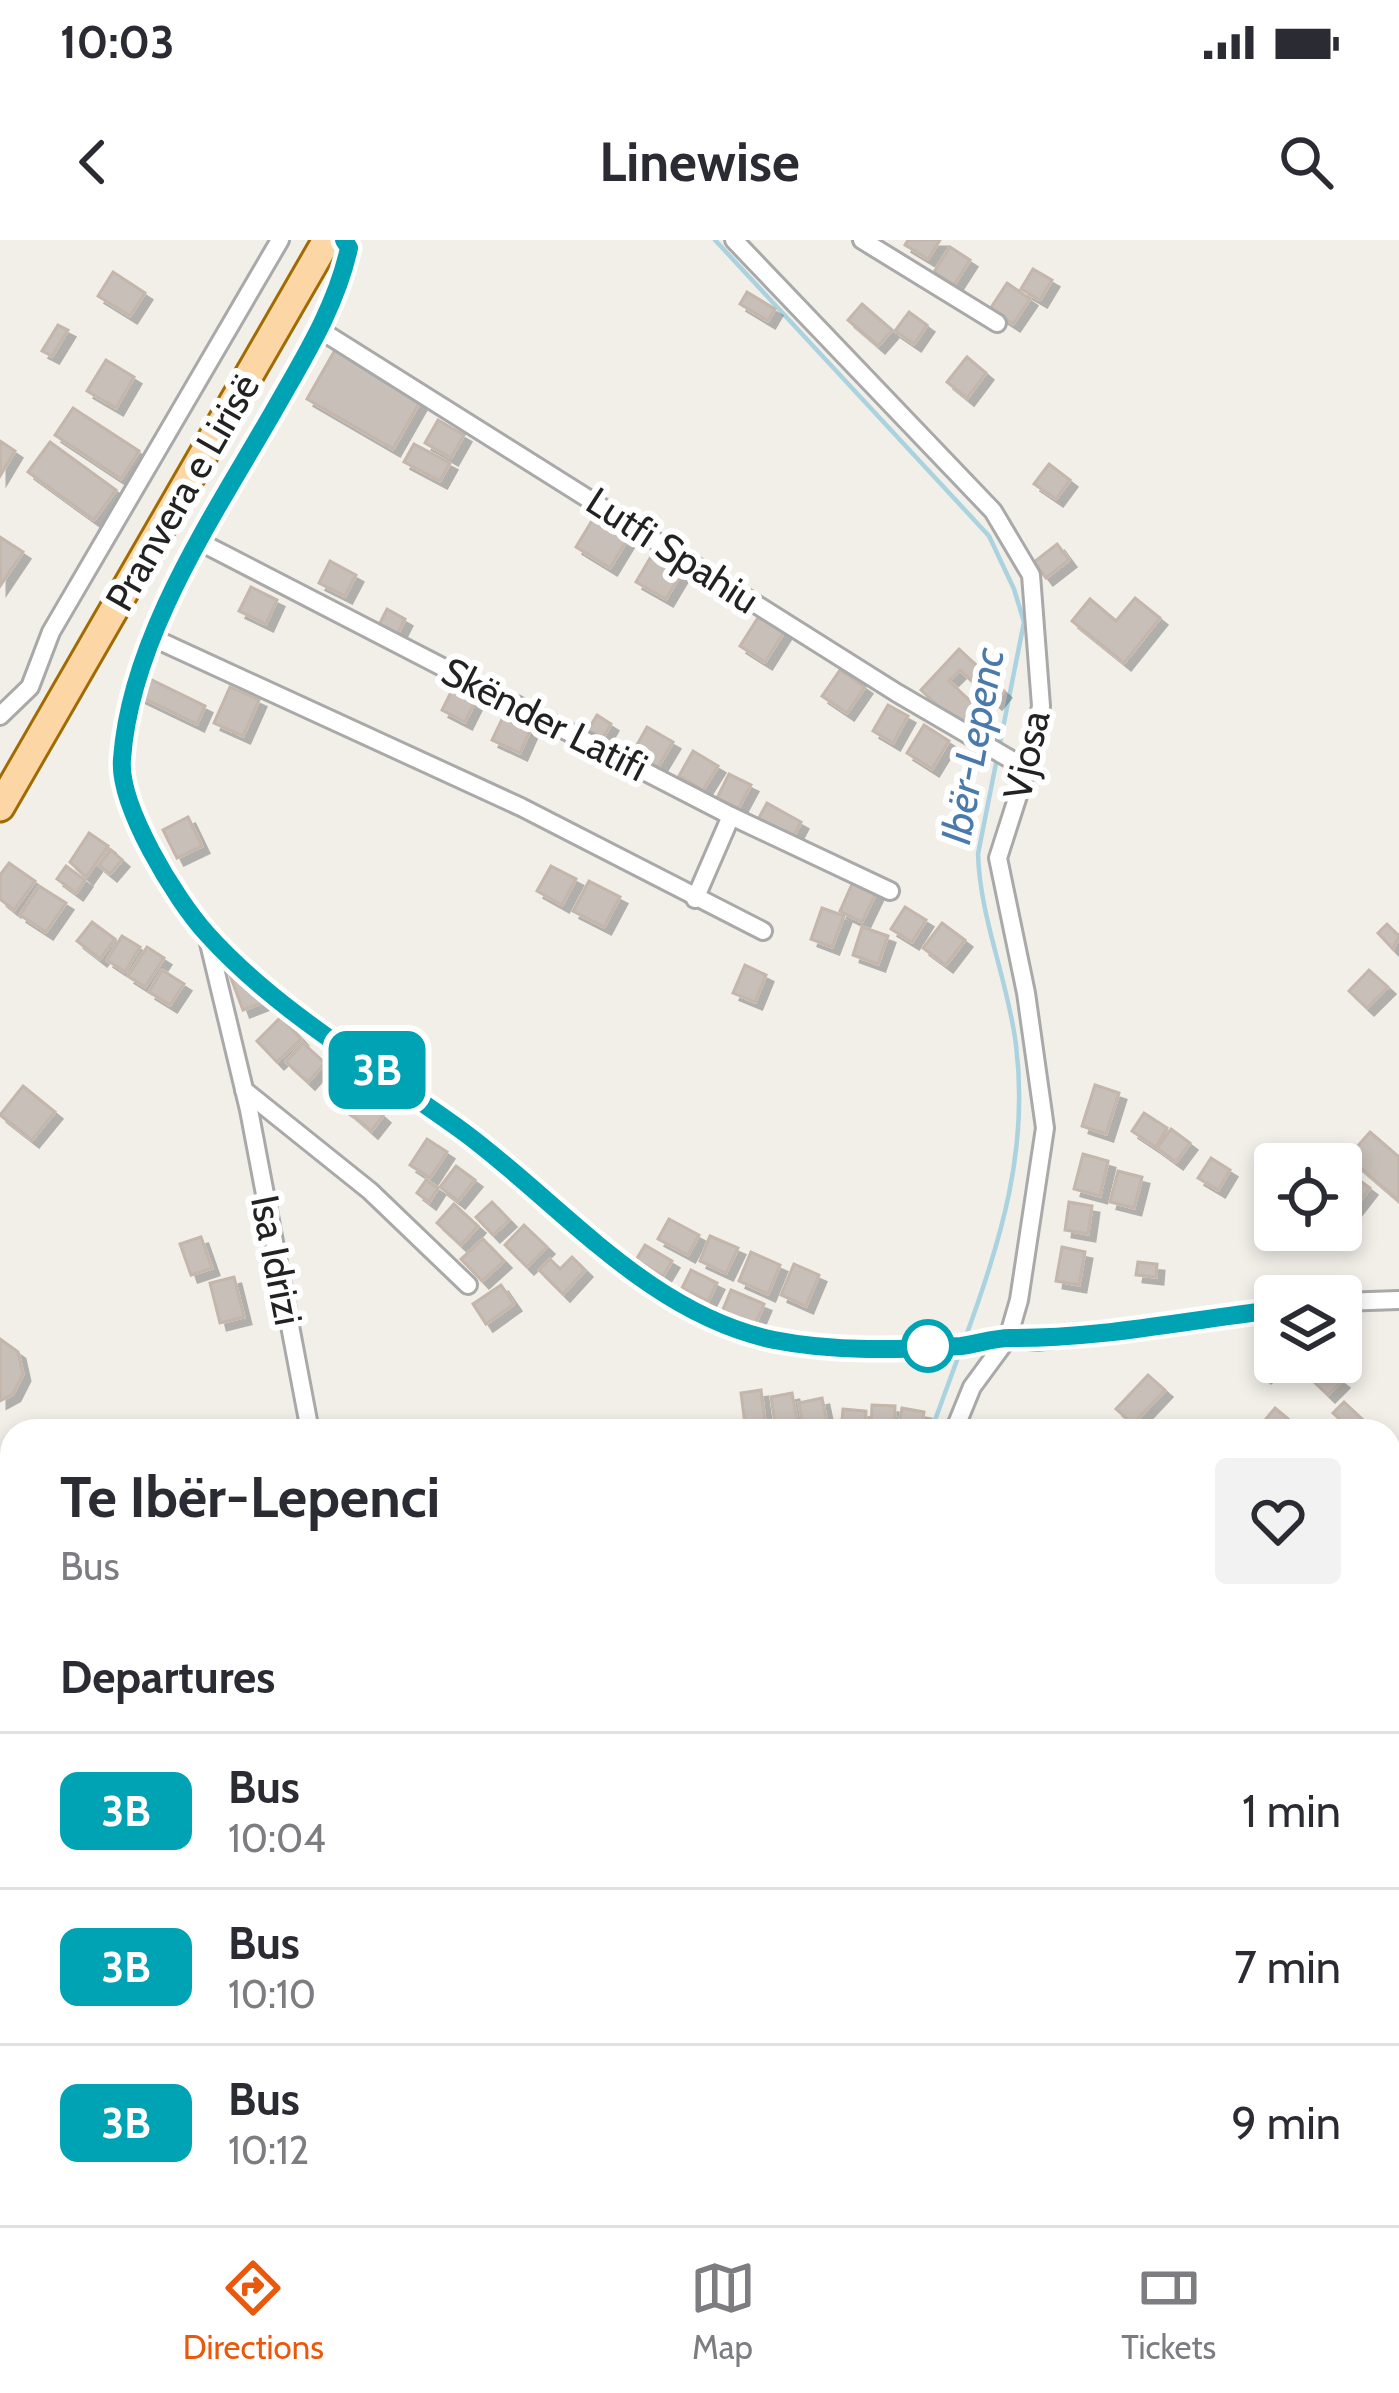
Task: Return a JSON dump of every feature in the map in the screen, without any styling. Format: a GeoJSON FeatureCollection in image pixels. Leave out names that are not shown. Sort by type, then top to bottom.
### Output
{"type":"FeatureCollection","features":[{"type":"Feature","properties":{"kind":"main road","name":"Pranvera e Lirisë"},"geometry":{"type":"LineString","coordinates":[[0,820],[81,667],[327,240]]}},
{"type":"Feature","properties":{"kind":"main road","name":"Pranvera e Lirisë"},"geometry":{"type":"LineString","coordinates":[[0,808],[39,745]]}},
{"type":"Feature","properties":{"kind":"street"},"geometry":{"type":"LineString","coordinates":[[0,716],[30,686],[50,632],[280,240]]}},
{"type":"Feature","properties":{"kind":"street"},"geometry":{"type":"LineString","coordinates":[[344,240],[349,248],[344,274],[320,330],[151,637],[129,709],[122,786],[152,847],[207,934],[277,997],[483,1147],[577,1228],[703,1318],[808,1346],[903,1350],[1008,1338],[1036,1341],[1254,1313]]}},
{"type":"Feature","properties":{"kind":"street","name":"Vjosa"},"geometry":{"type":"LineString","coordinates":[[734,240],[993,511],[1031,575],[1040,706],[1027,769],[998,858],[1026,993],[1045,1128],[1019,1300],[1008,1338],[972,1387],[959,1419]]}},
{"type":"Feature","properties":{"kind":"street"},"geometry":{"type":"LineString","coordinates":[[862,240],[997,323]]}},
{"type":"Feature","properties":{"kind":"street","name":"Lutfi Spahiu"},"geometry":{"type":"LineString","coordinates":[[320,330],[897,693],[1027,769]]}},
{"type":"Feature","properties":{"kind":"street","name":"Skënder Latifi"},"geometry":{"type":"LineString","coordinates":[[202,543],[731,816],[890,891]]}},
{"type":"Feature","properties":{"kind":"street"},"geometry":{"type":"LineString","coordinates":[[151,637],[521,808],[763,931]]}},
{"type":"Feature","properties":{"kind":"street"},"geometry":{"type":"LineString","coordinates":[[695,898],[731,816]]}},
{"type":"Feature","properties":{"kind":"street","name":"Isa Idrizi"},"geometry":{"type":"LineString","coordinates":[[207,934],[244,1090],[308,1419]]}},
{"type":"Feature","properties":{"kind":"street","name":"Isa Idrizi"},"geometry":{"type":"LineString","coordinates":[[244,1090],[370,1191],[468,1285]]}},
{"type":"Feature","properties":{"kind":"street"},"geometry":{"type":"LineString","coordinates":[[1362,1301],[1399,1300]]}},
{"type":"Feature","properties":{"kind":"building"},"geometry":{"type":"Polygon","coordinates":[[[908,240],[940,240],[928,259],[905,245],[908,240]]]}},
{"type":"Feature","properties":{"kind":"building"},"geometry":{"type":"Polygon","coordinates":[[[950,247],[970,260],[954,285],[934,272],[950,247]]]}},
{"type":"Feature","properties":{"kind":"building"},"geometry":{"type":"Polygon","coordinates":[[[1033,269],[1052,280],[1040,300],[1021,289],[1033,269]]]}},
{"type":"Feature","properties":{"kind":"building"},"geometry":{"type":"Polygon","coordinates":[[[113,272],[145,293],[130,316],[98,296],[113,272]]]}},
{"type":"Feature","properties":{"kind":"building"},"geometry":{"type":"Polygon","coordinates":[[[1007,283],[1030,299],[1013,324],[990,309],[1007,283]]]}},
{"type":"Feature","properties":{"kind":"building"},"geometry":{"type":"Polygon","coordinates":[[[747,292],[775,309],[768,321],[740,304],[747,292]]]}},
{"type":"Feature","properties":{"kind":"building"},"geometry":{"type":"Polygon","coordinates":[[[862,304],[892,330],[878,346],[848,320],[862,304]]]}},
{"type":"Feature","properties":{"kind":"building"},"geometry":{"type":"Polygon","coordinates":[[[909,312],[927,325],[914,344],[895,331],[909,312]]]}},
{"type":"Feature","properties":{"kind":"building"},"geometry":{"type":"Polygon","coordinates":[[[58,325],[68,330],[52,356],[42,351],[58,325]]]}},
{"type":"Feature","properties":{"kind":"building"},"geometry":{"type":"Polygon","coordinates":[[[335,350],[421,400],[393,449],[307,399],[335,350]]]}},
{"type":"Feature","properties":{"kind":"building"},"geometry":{"type":"Polygon","coordinates":[[[967,357],[986,373],[967,398],[947,382],[967,357]]]}},
{"type":"Feature","properties":{"kind":"building"},"geometry":{"type":"Polygon","coordinates":[[[106,360],[134,377],[116,408],[87,391],[106,360]]]}},
{"type":"Feature","properties":{"kind":"building"},"geometry":{"type":"Polygon","coordinates":[[[73,408],[139,451],[121,479],[55,435],[73,408]]]}},
{"type":"Feature","properties":{"kind":"building"},"geometry":{"type":"Polygon","coordinates":[[[438,420],[464,435],[451,458],[425,443],[438,420]]]}},
{"type":"Feature","properties":{"kind":"building"},"geometry":{"type":"Polygon","coordinates":[[[0,441],[15,451],[0,476],[0,441]]]}},
{"type":"Feature","properties":{"kind":"building"},"geometry":{"type":"Polygon","coordinates":[[[50,442],[116,490],[94,520],[28,472],[50,442]]]}},
{"type":"Feature","properties":{"kind":"building"},"geometry":{"type":"Polygon","coordinates":[[[414,444],[450,463],[440,481],[404,462],[414,444]]]}},
{"type":"Feature","properties":{"kind":"building"},"geometry":{"type":"Polygon","coordinates":[[[1049,464],[1070,480],[1056,499],[1034,484],[1049,464]]]}},
{"type":"Feature","properties":{"kind":"building"},"geometry":{"type":"Polygon","coordinates":[[[596,514],[630,535],[610,568],[576,547],[596,514]]]}},
{"type":"Feature","properties":{"kind":"building"},"geometry":{"type":"Polygon","coordinates":[[[0,537],[23,552],[0,586],[0,537]]]}},
{"type":"Feature","properties":{"kind":"building"},"geometry":{"type":"Polygon","coordinates":[[[1057,544],[1069,560],[1046,578],[1034,562],[1057,544]]]}},
{"type":"Feature","properties":{"kind":"building"},"geometry":{"type":"Polygon","coordinates":[[[652,555],[682,572],[666,599],[636,582],[652,555]]]}},
{"type":"Feature","properties":{"kind":"building"},"geometry":{"type":"Polygon","coordinates":[[[330,561],[356,575],[345,596],[319,583],[330,561]]]}},
{"type":"Feature","properties":{"kind":"building"},"geometry":{"type":"Polygon","coordinates":[[[251,587],[277,600],[266,624],[239,611],[251,587]]]}},
{"type":"Feature","properties":{"kind":"building"},"geometry":{"type":"Polygon","coordinates":[[[1135,598],[1160,618],[1124,663],[1072,621],[1090,599],[1116,621],[1135,598]]]}},
{"type":"Feature","properties":{"kind":"building"},"geometry":{"type":"Polygon","coordinates":[[[387,609],[405,619],[397,635],[379,625],[387,609]]]}},
{"type":"Feature","properties":{"kind":"building"},"geometry":{"type":"Polygon","coordinates":[[[759,616],[784,632],[765,662],[740,646],[759,616]]]}},
{"type":"Feature","properties":{"kind":"building"},"geometry":{"type":"Polygon","coordinates":[[[959,649],[1004,691],[995,702],[960,670],[949,681],[981,711],[964,730],[921,690],[959,649]]]}},
{"type":"Feature","properties":{"kind":"building"},"geometry":{"type":"Polygon","coordinates":[[[840,670],[865,687],[847,713],[822,696],[840,670]]]}},
{"type":"Feature","properties":{"kind":"building"},"geometry":{"type":"Polygon","coordinates":[[[148,678],[205,706],[197,724],[139,696],[148,678]]]}},
{"type":"Feature","properties":{"kind":"building"},"geometry":{"type":"Polygon","coordinates":[[[230,687],[259,700],[243,736],[214,723],[230,687]]]}},
{"type":"Feature","properties":{"kind":"building"},"geometry":{"type":"Polygon","coordinates":[[[452,690],[475,702],[465,722],[442,710],[452,690]]]}},
{"type":"Feature","properties":{"kind":"building"},"geometry":{"type":"Polygon","coordinates":[[[888,705],[908,716],[893,743],[873,731],[888,705]]]}},
{"type":"Feature","properties":{"kind":"building"},"geometry":{"type":"Polygon","coordinates":[[[506,711],[533,724],[520,753],[492,740],[506,711]]]}},
{"type":"Feature","properties":{"kind":"building"},"geometry":{"type":"Polygon","coordinates":[[[597,715],[611,724],[603,738],[588,730],[597,715]]]}},
{"type":"Feature","properties":{"kind":"building"},"geometry":{"type":"Polygon","coordinates":[[[924,725],[949,741],[932,769],[907,753],[924,725]]]}},
{"type":"Feature","properties":{"kind":"building"},"geometry":{"type":"Polygon","coordinates":[[[647,727],[673,742],[658,767],[633,752],[647,727]]]}},
{"type":"Feature","properties":{"kind":"building"},"geometry":{"type":"Polygon","coordinates":[[[693,751],[718,766],[703,790],[679,776],[693,751]]]}},
{"type":"Feature","properties":{"kind":"building"},"geometry":{"type":"Polygon","coordinates":[[[729,774],[751,785],[738,809],[717,798],[729,774]]]}},
{"type":"Feature","properties":{"kind":"building"},"geometry":{"type":"Polygon","coordinates":[[[767,803],[801,822],[791,841],[756,823],[767,803]]]}},
{"type":"Feature","properties":{"kind":"building"},"geometry":{"type":"Polygon","coordinates":[[[188,817],[202,846],[177,858],[163,830],[188,817]]]}},
{"type":"Feature","properties":{"kind":"building"},"geometry":{"type":"Polygon","coordinates":[[[89,833],[108,846],[86,877],[70,862],[89,833]]]}},
{"type":"Feature","properties":{"kind":"building"},"geometry":{"type":"Polygon","coordinates":[[[111,850],[122,860],[110,874],[99,865],[111,850]]]}},
{"type":"Feature","properties":{"kind":"building"},"geometry":{"type":"Polygon","coordinates":[[[9,863],[35,881],[14,910],[0,899],[0,875],[9,863]]]}},
{"type":"Feature","properties":{"kind":"building"},"geometry":{"type":"Polygon","coordinates":[[[66,866],[85,880],[76,893],[57,879],[66,866]]]}},
{"type":"Feature","properties":{"kind":"building"},"geometry":{"type":"Polygon","coordinates":[[[551,866],[576,879],[562,905],[537,891],[551,866]]]}},
{"type":"Feature","properties":{"kind":"building"},"geometry":{"type":"Polygon","coordinates":[[[589,881],[620,897],[604,927],[573,911],[589,881]]]}},
{"type":"Feature","properties":{"kind":"building"},"geometry":{"type":"Polygon","coordinates":[[[853,882],[876,893],[862,922],[840,911],[853,882]]]}},
{"type":"Feature","properties":{"kind":"building"},"geometry":{"type":"Polygon","coordinates":[[[39,886],[66,903],[46,932],[20,915],[39,886]]]}},
{"type":"Feature","properties":{"kind":"building"},"geometry":{"type":"Polygon","coordinates":[[[905,907],[926,920],[912,942],[891,929],[905,907]]]}},
{"type":"Feature","properties":{"kind":"building"},"geometry":{"type":"Polygon","coordinates":[[[822,908],[844,916],[832,947],[811,939],[822,908]]]}},
{"type":"Feature","properties":{"kind":"building"},"geometry":{"type":"Polygon","coordinates":[[[92,922],[115,939],[100,959],[77,941],[92,922]]]}},
{"type":"Feature","properties":{"kind":"building"},"geometry":{"type":"Polygon","coordinates":[[[942,923],[965,940],[946,965],[923,948],[942,923]]]}},
{"type":"Feature","properties":{"kind":"building"},"geometry":{"type":"Polygon","coordinates":[[[1387,924],[1399,936],[1393,949],[1378,933],[1387,924]]]}},
{"type":"Feature","properties":{"kind":"building"},"geometry":{"type":"Polygon","coordinates":[[[862,927],[888,936],[878,964],[853,955],[862,927]]]}},
{"type":"Feature","properties":{"kind":"building"},"geometry":{"type":"Polygon","coordinates":[[[122,936],[140,947],[125,972],[107,960],[122,936]]]}},
{"type":"Feature","properties":{"kind":"building"},"geometry":{"type":"Polygon","coordinates":[[[147,947],[164,958],[145,987],[128,976],[147,947]]]}},
{"type":"Feature","properties":{"kind":"building"},"geometry":{"type":"Polygon","coordinates":[[[225,962],[264,1002],[243,1010],[225,962]]]}},
{"type":"Feature","properties":{"kind":"building"},"geometry":{"type":"Polygon","coordinates":[[[745,965],[766,975],[755,1002],[733,993],[745,965]]]}},
{"type":"Feature","properties":{"kind":"building"},"geometry":{"type":"Polygon","coordinates":[[[162,970],[184,984],[170,1005],[149,992],[162,970]]]}},
{"type":"Feature","properties":{"kind":"building"},"geometry":{"type":"Polygon","coordinates":[[[1369,970],[1388,987],[1367,1008],[1349,991],[1369,970]]]}},
{"type":"Feature","properties":{"kind":"building"},"geometry":{"type":"Polygon","coordinates":[[[281,1017],[301,1039],[277,1062],[257,1041],[281,1017]]]}},
{"type":"Feature","properties":{"kind":"building"},"geometry":{"type":"Polygon","coordinates":[[[303,1043],[325,1063],[308,1082],[286,1062],[303,1043]]]}},
{"type":"Feature","properties":{"kind":"building"},"geometry":{"type":"Polygon","coordinates":[[[340,1080],[358,1094],[346,1110],[328,1096],[340,1080]]]}},
{"type":"Feature","properties":{"kind":"building"},"geometry":{"type":"Polygon","coordinates":[[[1095,1085],[1119,1093],[1106,1134],[1082,1126],[1095,1085]]]}},
{"type":"Feature","properties":{"kind":"building"},"geometry":{"type":"Polygon","coordinates":[[[23,1086],[55,1112],[32,1140],[0,1115],[23,1086]]]}},
{"type":"Feature","properties":{"kind":"building"},"geometry":{"type":"Polygon","coordinates":[[[361,1096],[383,1116],[371,1131],[348,1111],[361,1096]]]}},
{"type":"Feature","properties":{"kind":"building"},"geometry":{"type":"Polygon","coordinates":[[[1144,1113],[1167,1128],[1156,1147],[1132,1131],[1144,1113]]]}},
{"type":"Feature","properties":{"kind":"building"},"geometry":{"type":"Polygon","coordinates":[[[1171,1129],[1190,1143],[1176,1162],[1157,1148],[1171,1129]]]}},
{"type":"Feature","properties":{"kind":"building"},"geometry":{"type":"Polygon","coordinates":[[[1370,1132],[1399,1157],[1399,1201],[1362,1169],[1360,1143],[1370,1132]]]}},
{"type":"Feature","properties":{"kind":"building"},"geometry":{"type":"Polygon","coordinates":[[[427,1139],[447,1152],[430,1178],[410,1165],[427,1139]]]}},
{"type":"Feature","properties":{"kind":"building"},"geometry":{"type":"Polygon","coordinates":[[[1083,1154],[1108,1161],[1100,1196],[1074,1189],[1083,1154]]]}},
{"type":"Feature","properties":{"kind":"building"},"geometry":{"type":"Polygon","coordinates":[[[1211,1158],[1230,1170],[1218,1190],[1198,1178],[1211,1158]]]}},
{"type":"Feature","properties":{"kind":"building"},"geometry":{"type":"Polygon","coordinates":[[[456,1166],[475,1180],[458,1201],[440,1187],[456,1166]]]}},
{"type":"Feature","properties":{"kind":"building"},"geometry":{"type":"Polygon","coordinates":[[[1118,1171],[1142,1177],[1134,1208],[1110,1202],[1118,1171]]]}},
{"type":"Feature","properties":{"kind":"building"},"geometry":{"type":"Polygon","coordinates":[[[426,1180],[438,1188],[429,1202],[417,1193],[426,1180]]]}},
{"type":"Feature","properties":{"kind":"building"},"geometry":{"type":"Polygon","coordinates":[[[492,1202],[509,1220],[493,1235],[476,1217],[492,1202]]]}},
{"type":"Feature","properties":{"kind":"building"},"geometry":{"type":"Polygon","coordinates":[[[1069,1202],[1092,1206],[1088,1234],[1065,1230],[1069,1202]]]}},
{"type":"Feature","properties":{"kind":"building"},"geometry":{"type":"Polygon","coordinates":[[[454,1204],[478,1226],[461,1245],[437,1223],[454,1204]]]}},
{"type":"Feature","properties":{"kind":"building"},"geometry":{"type":"Polygon","coordinates":[[[669,1219],[699,1235],[688,1255],[658,1239],[669,1219]]]}},
{"type":"Feature","properties":{"kind":"building"},"geometry":{"type":"Polygon","coordinates":[[[524,1225],[547,1247],[527,1267],[505,1245],[524,1225]]]}},
{"type":"Feature","properties":{"kind":"building"},"geometry":{"type":"Polygon","coordinates":[[[710,1236],[738,1248],[726,1273],[700,1261],[710,1236]]]}},
{"type":"Feature","properties":{"kind":"building"},"geometry":{"type":"Polygon","coordinates":[[[201,1237],[212,1268],[191,1275],[180,1244],[201,1237]]]}},
{"type":"Feature","properties":{"kind":"building"},"geometry":{"type":"Polygon","coordinates":[[[483,1239],[504,1261],[482,1281],[461,1259],[483,1239]]]}},
{"type":"Feature","properties":{"kind":"building"},"geometry":{"type":"Polygon","coordinates":[[[645,1245],[672,1261],[663,1276],[636,1260],[645,1245]]]}},
{"type":"Feature","properties":{"kind":"building"},"geometry":{"type":"Polygon","coordinates":[[[1062,1247],[1085,1252],[1079,1285],[1056,1281],[1062,1247]]]}},
{"type":"Feature","properties":{"kind":"building"},"geometry":{"type":"Polygon","coordinates":[[[751,1252],[780,1265],[768,1294],[739,1281],[751,1252]]]}},
{"type":"Feature","properties":{"kind":"building"},"geometry":{"type":"Polygon","coordinates":[[[572,1257],[585,1270],[563,1294],[539,1270],[550,1259],[560,1269],[572,1257]]]}},
{"type":"Feature","properties":{"kind":"building"},"geometry":{"type":"Polygon","coordinates":[[[1138,1262],[1157,1264],[1156,1277],[1136,1275],[1138,1262]]]}},
{"type":"Feature","properties":{"kind":"building"},"geometry":{"type":"Polygon","coordinates":[[[794,1264],[819,1275],[806,1306],[781,1295],[794,1264]]]}},
{"type":"Feature","properties":{"kind":"building"},"geometry":{"type":"Polygon","coordinates":[[[691,1270],[717,1283],[708,1301],[682,1288],[691,1270]]]}},
{"type":"Feature","properties":{"kind":"building"},"geometry":{"type":"Polygon","coordinates":[[[234,1277],[244,1317],[220,1323],[210,1283],[234,1277]]]}},
{"type":"Feature","properties":{"kind":"building"},"geometry":{"type":"Polygon","coordinates":[[[501,1285],[514,1304],[486,1324],[473,1304],[501,1285]]]}},
{"type":"Feature","properties":{"kind":"building"},"geometry":{"type":"Polygon","coordinates":[[[731,1290],[764,1304],[755,1325],[722,1312],[731,1290]]]}},
{"type":"Feature","properties":{"kind":"building"},"geometry":{"type":"Polygon","coordinates":[[[0,1339],[18,1352],[23,1374],[13,1394],[0,1401],[0,1339]]]}},
{"type":"Feature","properties":{"kind":"building"},"geometry":{"type":"Polygon","coordinates":[[[1148,1375],[1165,1390],[1138,1419],[1127,1419],[1116,1409],[1148,1375]]]}},
{"type":"Feature","properties":{"kind":"building"},"geometry":{"type":"Polygon","coordinates":[[[1315,1383],[1340,1383],[1328,1395],[1315,1383]]]}},
{"type":"Feature","properties":{"kind":"building"},"geometry":{"type":"Polygon","coordinates":[[[761,1390],[765,1419],[744,1419],[741,1393],[761,1390]]]}},
{"type":"Feature","properties":{"kind":"building"},"geometry":{"type":"Polygon","coordinates":[[[792,1393],[797,1419],[774,1419],[771,1397],[792,1393]]]}},
{"type":"Feature","properties":{"kind":"building"},"geometry":{"type":"Polygon","coordinates":[[[822,1398],[826,1419],[802,1419],[799,1403],[822,1398]]]}},
{"type":"Feature","properties":{"kind":"building"},"geometry":{"type":"Polygon","coordinates":[[[1344,1402],[1362,1419],[1339,1419],[1333,1413],[1344,1402]]]}},
{"type":"Feature","properties":{"kind":"building"},"geometry":{"type":"Polygon","coordinates":[[[872,1405],[895,1406],[894,1419],[871,1419],[872,1405]]]}},
{"type":"Feature","properties":{"kind":"building"},"geometry":{"type":"Polygon","coordinates":[[[902,1408],[924,1412],[923,1419],[900,1419],[902,1408]]]}},
{"type":"Feature","properties":{"kind":"building"},"geometry":{"type":"Polygon","coordinates":[[[1275,1408],[1288,1419],[1266,1419],[1275,1408]]]}},
{"type":"Feature","properties":{"kind":"building"},"geometry":{"type":"Polygon","coordinates":[[[843,1409],[866,1411],[866,1419],[842,1419],[843,1409]]]}},
{"type":"Feature","properties":{"kind":"waterway","name":"Ibër-Lepenc"},"geometry":{"type":"LineString","coordinates":[[715,240],[989,536],[1024,622],[978,854],[1016,1045],[1019,1121],[1001,1229],[966,1336]]}},
{"type":"Feature","properties":{"kind":"waterway","name":"Ibër-Lepenc"},"geometry":{"type":"LineString","coordinates":[[935,1419],[960,1352]]}},
{"type":"Feature","properties":{"kind":"bus line","name":"3B"},"geometry":{"type":"LineString","coordinates":[[344,240],[349,248],[344,274],[320,330],[137,668],[121,762],[122,786],[141,828],[207,934],[277,997],[468,1136],[665,1294],[703,1318],[736,1330],[808,1346],[903,1350],[1008,1338],[1036,1341],[1084,1336],[1254,1312]]}}]}
